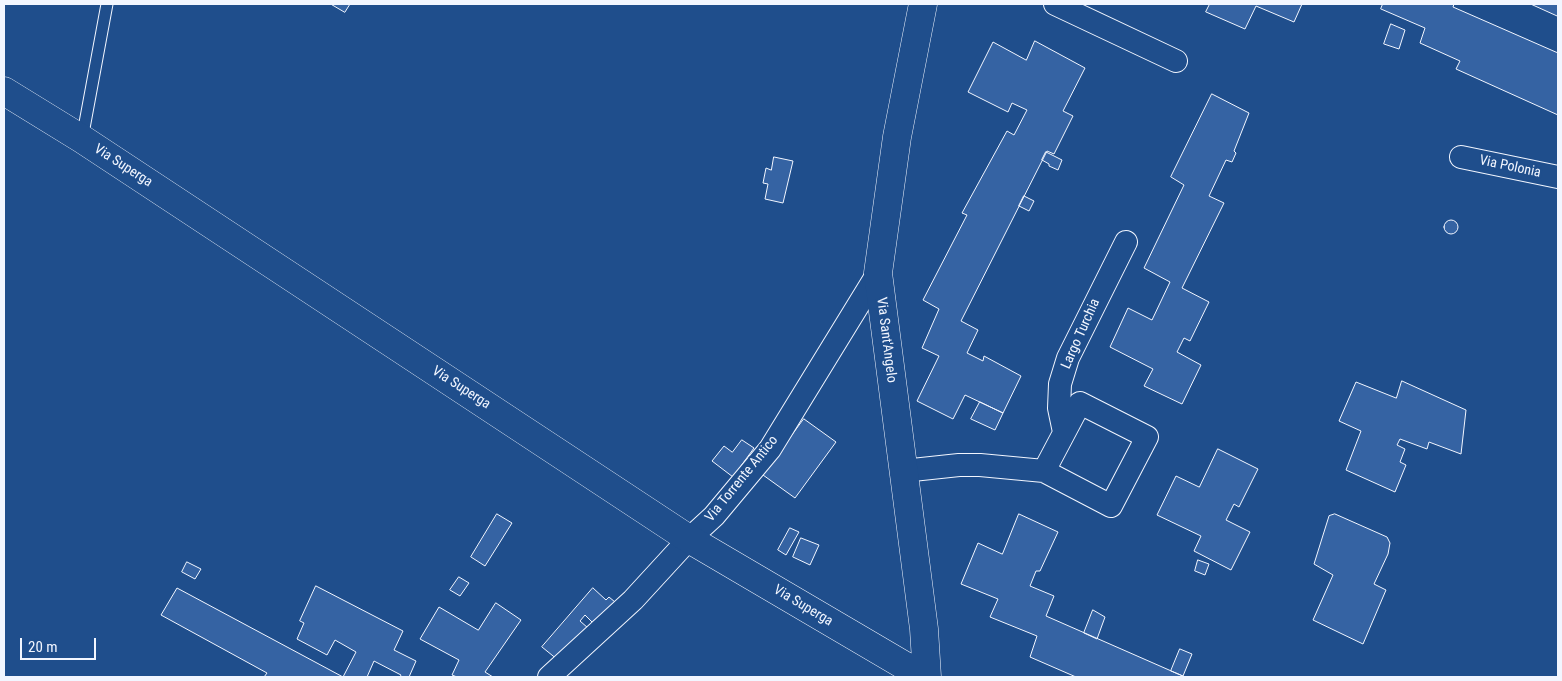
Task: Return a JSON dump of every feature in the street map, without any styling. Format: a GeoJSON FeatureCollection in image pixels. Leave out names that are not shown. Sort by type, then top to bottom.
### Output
{"type":"FeatureCollection","features":[{"type":"Feature","properties":{"kind":"street","name":"Via Sant'Angelo"},"geometry":{"type":"LineString","coordinates":[[923,4],[897,137],[878,273],[924,628],[925,677]]}},
{"type":"Feature","properties":{"kind":"street"},"geometry":{"type":"LineString","coordinates":[[1054,4],[1176,61]]}},
{"type":"Feature","properties":{"kind":"street","name":"Via Superga"},"geometry":{"type":"LineString","coordinates":[[4,90],[82,139],[689,538],[925,677]]}},
{"type":"Feature","properties":{"kind":"street","name":"Via Polonia"},"geometry":{"type":"LineString","coordinates":[[1461,157],[1558,177]]}},
{"type":"Feature","properties":{"kind":"street","name":"Largo Turchia"},"geometry":{"type":"LineString","coordinates":[[1064,432],[1059,408],[1060,384],[1068,358],[1126,242]]}},
{"type":"Feature","properties":{"kind":"street","name":"Via Torrente Antico"},"geometry":{"type":"LineString","coordinates":[[549,677],[633,600],[689,538],[714,516],[770,449],[878,273]]}},
{"type":"Feature","properties":{"kind":"street"},"geometry":{"type":"LineString","coordinates":[[903,471],[959,465],[980,465],[1044,471],[1112,506],[1147,437],[1080,403],[1044,471]]}},
{"type":"Feature","properties":{"kind":"lane"},"geometry":{"type":"LineString","coordinates":[[82,139],[106,4]]}},
{"type":"Feature","properties":{"kind":"building"},"geometry":{"type":"Polygon","coordinates":[[[331,4],[350,4],[345,12],[331,4]]]}},
{"type":"Feature","properties":{"kind":"building"},"geometry":{"type":"Polygon","coordinates":[[[1210,4],[1302,4],[1294,22],[1256,6],[1245,29],[1206,12],[1210,4]]]}},
{"type":"Feature","properties":{"kind":"building"},"geometry":{"type":"Polygon","coordinates":[[[1383,4],[1454,4],[1453,7],[1558,53],[1558,115],[1456,69],[1460,61],[1420,43],[1425,28],[1381,9],[1383,4]]]}},
{"type":"Feature","properties":{"kind":"building"},"geometry":{"type":"Polygon","coordinates":[[[1531,4],[1558,4],[1558,16],[1531,4]]]}},
{"type":"Feature","properties":{"kind":"building"},"geometry":{"type":"Polygon","coordinates":[[[1391,24],[1405,30],[1399,49],[1384,44],[1391,24]]]}},
{"type":"Feature","properties":{"kind":"building"},"geometry":{"type":"Polygon","coordinates":[[[1035,41],[1085,68],[1063,111],[1073,116],[1054,154],[1047,151],[961,321],[978,330],[967,353],[983,361],[984,356],[1021,376],[1003,413],[965,395],[953,419],[917,401],[939,356],[922,348],[939,309],[923,300],[967,215],[962,213],[1007,131],[1014,135],[1027,110],[1012,103],[1008,112],[968,92],[993,42],[1026,60],[1035,41]]]}},
{"type":"Feature","properties":{"kind":"building"},"geometry":{"type":"Polygon","coordinates":[[[1212,94],[1249,113],[1234,151],[1236,153],[1232,162],[1226,160],[1209,196],[1224,203],[1182,288],[1209,302],[1190,341],[1184,338],[1177,352],[1201,365],[1182,404],[1144,386],[1153,369],[1110,347],[1128,308],[1152,320],[1170,282],[1144,268],[1184,185],[1171,177],[1212,94]]]}},
{"type":"Feature","properties":{"kind":"building"},"geometry":{"type":"Polygon","coordinates":[[[1046,152],[1062,160],[1058,170],[1042,160],[1046,152]]]}},
{"type":"Feature","properties":{"kind":"building"},"geometry":{"type":"Polygon","coordinates":[[[774,157],[793,161],[783,203],[765,199],[768,184],[763,183],[766,168],[771,170],[774,157]]]}},
{"type":"Feature","properties":{"kind":"building"},"geometry":{"type":"Polygon","coordinates":[[[1024,196],[1034,201],[1029,211],[1019,206],[1024,196]]]}},
{"type":"Feature","properties":{"kind":"building"},"geometry":{"type":"Polygon","coordinates":[[[1451,220],[1456,222],[1458,227],[1456,232],[1451,234],[1446,232],[1444,227],[1446,222],[1451,220]]]}},
{"type":"Feature","properties":{"kind":"building"},"geometry":{"type":"Polygon","coordinates":[[[1402,381],[1466,410],[1461,454],[1429,442],[1427,449],[1400,439],[1397,445],[1405,449],[1400,462],[1406,465],[1395,492],[1346,470],[1361,431],[1339,421],[1356,382],[1396,398],[1402,381]]]}},
{"type":"Feature","properties":{"kind":"building"},"geometry":{"type":"Polygon","coordinates":[[[980,402],[1003,413],[995,430],[971,419],[980,402]]]}},
{"type":"Feature","properties":{"kind":"building"},"geometry":{"type":"Polygon","coordinates":[[[804,419],[836,442],[795,498],[763,475],[804,419]]]}},
{"type":"Feature","properties":{"kind":"building"},"geometry":{"type":"Polygon","coordinates":[[[742,440],[754,448],[733,477],[712,461],[724,446],[732,452],[742,440]]]}},
{"type":"Feature","properties":{"kind":"building"},"geometry":{"type":"Polygon","coordinates":[[[1218,449],[1258,469],[1239,507],[1234,504],[1226,520],[1250,532],[1231,570],[1194,551],[1201,536],[1157,515],[1176,476],[1199,487],[1218,449]]]}},
{"type":"Feature","properties":{"kind":"building"},"geometry":{"type":"Polygon","coordinates":[[[497,514],[512,523],[485,566],[471,557],[497,514]]]}},
{"type":"Feature","properties":{"kind":"building"},"geometry":{"type":"Polygon","coordinates":[[[1019,514],[1058,532],[1040,571],[1036,571],[1030,586],[1054,596],[1046,616],[1185,677],[1076,677],[1030,657],[1037,636],[990,617],[998,599],[961,584],[978,543],[1002,554],[1019,514]]]}},
{"type":"Feature","properties":{"kind":"building"},"geometry":{"type":"Polygon","coordinates":[[[1335,514],[1387,537],[1390,543],[1388,554],[1374,584],[1386,590],[1363,644],[1313,620],[1333,575],[1314,564],[1329,516],[1335,514]]]}},
{"type":"Feature","properties":{"kind":"building"},"geometry":{"type":"Polygon","coordinates":[[[790,528],[799,532],[786,555],[778,550],[790,528]]]}},
{"type":"Feature","properties":{"kind":"building"},"geometry":{"type":"Polygon","coordinates":[[[801,538],[819,545],[810,565],[793,557],[801,538]]]}},
{"type":"Feature","properties":{"kind":"building"},"geometry":{"type":"Polygon","coordinates":[[[1198,560],[1209,564],[1205,575],[1195,571],[1198,560]]]}},
{"type":"Feature","properties":{"kind":"building"},"geometry":{"type":"Polygon","coordinates":[[[187,562],[201,569],[195,579],[182,572],[187,562]]]}},
{"type":"Feature","properties":{"kind":"building"},"geometry":{"type":"Polygon","coordinates":[[[459,577],[469,583],[460,596],[450,590],[459,577]]]}},
{"type":"Feature","properties":{"kind":"building"},"geometry":{"type":"Polygon","coordinates":[[[316,586],[403,631],[394,650],[416,661],[409,677],[400,677],[401,675],[374,661],[367,677],[343,677],[356,652],[335,640],[327,655],[297,639],[304,623],[300,621],[316,586]]]}},
{"type":"Feature","properties":{"kind":"building"},"geometry":{"type":"Polygon","coordinates":[[[177,588],[343,677],[264,677],[267,673],[161,615],[177,588]]]}},
{"type":"Feature","properties":{"kind":"building"},"geometry":{"type":"Polygon","coordinates":[[[593,588],[606,600],[609,597],[615,602],[593,623],[585,615],[580,621],[588,628],[558,660],[542,647],[593,588]]]}},
{"type":"Feature","properties":{"kind":"building"},"geometry":{"type":"Polygon","coordinates":[[[496,603],[521,620],[485,672],[493,677],[457,677],[452,675],[459,660],[420,639],[439,607],[478,630],[496,603]]]}},
{"type":"Feature","properties":{"kind":"building"},"geometry":{"type":"Polygon","coordinates":[[[1093,610],[1105,617],[1097,639],[1084,633],[1093,610]]]}},
{"type":"Feature","properties":{"kind":"building"},"geometry":{"type":"Polygon","coordinates":[[[1180,649],[1192,654],[1183,676],[1171,671],[1180,649]]]}}]}
